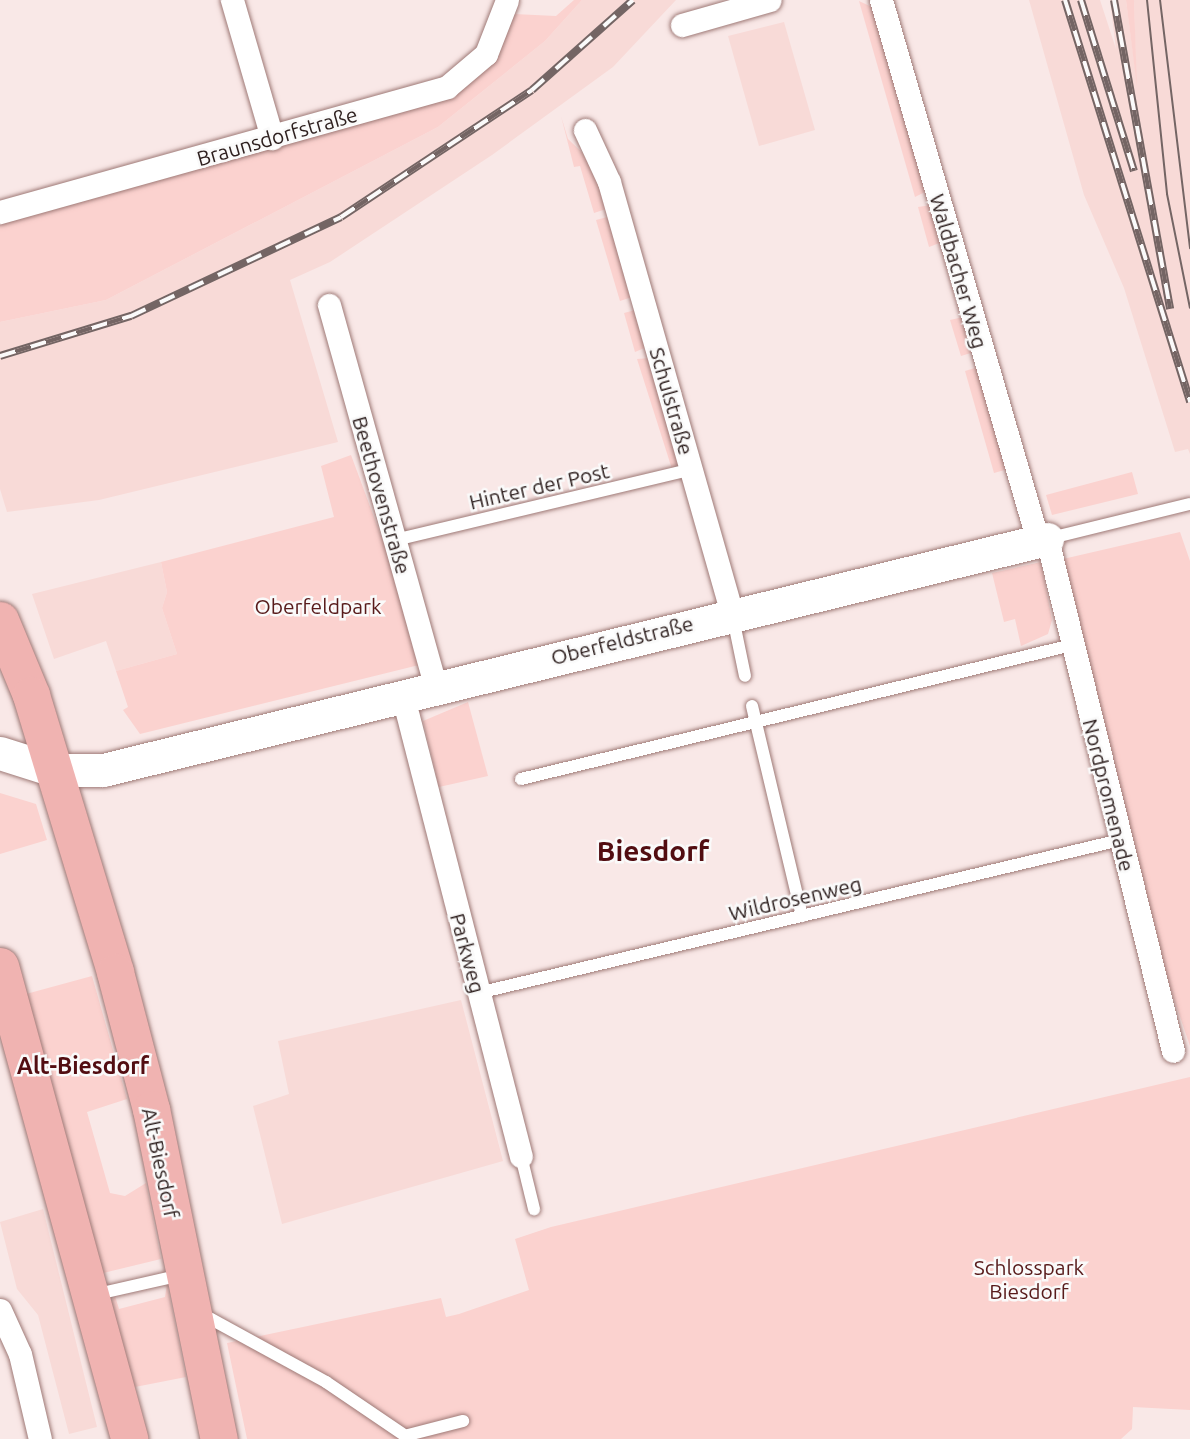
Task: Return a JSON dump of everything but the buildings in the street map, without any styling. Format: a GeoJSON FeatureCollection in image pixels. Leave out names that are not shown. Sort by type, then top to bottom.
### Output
{"type":"FeatureCollection","features":[{"type":"Feature","properties":{"kind":"main road","name":"Alt-Biesdorf"},"geometry":{"type":"LineString","coordinates":[[0,620],[54,770],[150,1109],[219,1439]]}},
{"type":"Feature","properties":{"kind":"main road"},"geometry":{"type":"LineString","coordinates":[[0,965],[129,1439]]}},
{"type":"Feature","properties":{"kind":"street"},"geometry":{"type":"LineString","coordinates":[[232,0],[272,138]]}},
{"type":"Feature","properties":{"kind":"street","name":"Braunsdorfstraße"},"geometry":{"type":"LineString","coordinates":[[0,212],[272,138],[460,79],[493,43],[507,0]]}},
{"type":"Feature","properties":{"kind":"street"},"geometry":{"type":"LineString","coordinates":[[682,24],[770,0]]}},
{"type":"Feature","properties":{"kind":"street","name":"Waldbacher Weg"},"geometry":{"type":"LineString","coordinates":[[881,0],[1042,540]]}},
{"type":"Feature","properties":{"kind":"street","name":"Schulstraße"},"geometry":{"type":"LineString","coordinates":[[585,130],[609,182],[732,613]]}},
{"type":"Feature","properties":{"kind":"street","name":"Beethovenstraße"},"geometry":{"type":"LineString","coordinates":[[328,305],[435,685]]}},
{"type":"Feature","properties":{"kind":"street","name":"Oberfeldstraße"},"geometry":{"type":"LineString","coordinates":[[54,770],[103,769],[402,697],[435,685],[1042,540]]}},
{"type":"Feature","properties":{"kind":"street","name":"Nordpromenade"},"geometry":{"type":"LineString","coordinates":[[1042,540],[1072,645],[1173,1051]]}},
{"type":"Feature","properties":{"kind":"street","name":"Parkweg"},"geometry":{"type":"LineString","coordinates":[[402,697],[521,1156]]}},
{"type":"Feature","properties":{"kind":"street"},"geometry":{"type":"LineString","coordinates":[[0,753],[54,770]]}},
{"type":"Feature","properties":{"kind":"street"},"geometry":{"type":"LineString","coordinates":[[0,1310],[20,1354],[40,1439]]}},
{"type":"Feature","properties":{"kind":"lane","name":"Hinter der Post"},"geometry":{"type":"LineString","coordinates":[[396,540],[692,469]]}},
{"type":"Feature","properties":{"kind":"lane","name":"Oberfeldstraße"},"geometry":{"type":"LineString","coordinates":[[1042,540],[1190,504]]}},
{"type":"Feature","properties":{"kind":"lane","name":"Schulstraße"},"geometry":{"type":"LineString","coordinates":[[732,613],[745,676]]}},
{"type":"Feature","properties":{"kind":"lane"},"geometry":{"type":"LineString","coordinates":[[522,779],[1072,645]]}},
{"type":"Feature","properties":{"kind":"lane"},"geometry":{"type":"LineString","coordinates":[[752,706],[802,916]]}},
{"type":"Feature","properties":{"kind":"lane","name":"Wildrosenweg"},"geometry":{"type":"LineString","coordinates":[[478,993],[1120,840]]}},
{"type":"Feature","properties":{"kind":"lane","name":"Parkweg"},"geometry":{"type":"LineString","coordinates":[[521,1156],[534,1209]]}},
{"type":"Feature","properties":{"kind":"lane"},"geometry":{"type":"LineString","coordinates":[[90,1296],[184,1274]]}},
{"type":"Feature","properties":{"kind":"lane"},"geometry":{"type":"LineString","coordinates":[[194,1322],[211,1319],[409,1437],[463,1421]]}},
{"type":"Feature","properties":{"kind":"shaded area"},"geometry":{"type":"Polygon","coordinates":[[[582,0],[676,0],[613,67],[492,155],[330,262],[290,280],[338,442],[99,500],[7,512],[0,489],[0,322],[106,300],[438,127],[545,41],[582,0]]]}},
{"type":"Feature","properties":{"kind":"shaded area"},"geometry":{"type":"Polygon","coordinates":[[[1029,0],[1100,0],[1116,49],[1110,0],[1126,0],[1136,75],[1134,0],[1190,0],[1190,454],[1188,449],[1175,452],[1124,288],[1084,195],[1029,0]]]}},
{"type":"Feature","properties":{"kind":"shaded area"},"geometry":{"type":"Polygon","coordinates":[[[784,22],[815,130],[759,146],[728,36],[784,22]]]}},
{"type":"Feature","properties":{"kind":"shaded area"},"geometry":{"type":"Polygon","coordinates":[[[161,562],[167,592],[162,608],[177,654],[116,671],[106,641],[54,659],[32,594],[161,562]]]}},
{"type":"Feature","properties":{"kind":"shaded area"},"geometry":{"type":"Polygon","coordinates":[[[461,1000],[503,1161],[282,1224],[253,1106],[289,1094],[278,1041],[461,1000]]]}},
{"type":"Feature","properties":{"kind":"shaded area"},"geometry":{"type":"Polygon","coordinates":[[[43,1209],[97,1427],[69,1434],[38,1315],[17,1289],[0,1222],[43,1209]]]}},
{"type":"Feature","properties":{"kind":"green space"},"geometry":{"type":"Polygon","coordinates":[[[574,0],[582,0],[545,41],[438,127],[106,300],[0,322],[0,223],[435,103],[495,56],[514,14],[556,16],[574,0]]]}},
{"type":"Feature","properties":{"kind":"green space"},"geometry":{"type":"Polygon","coordinates":[[[1126,0],[1134,0],[1137,87],[1126,0]]]}},
{"type":"Feature","properties":{"kind":"green space"},"geometry":{"type":"Polygon","coordinates":[[[859,1],[874,8],[927,191],[915,197],[859,1]]]}},
{"type":"Feature","properties":{"kind":"green space"},"geometry":{"type":"Polygon","coordinates":[[[561,116],[568,139],[594,164],[609,208],[594,213],[580,166],[574,167],[561,116]]]}},
{"type":"Feature","properties":{"kind":"green space"},"geometry":{"type":"Polygon","coordinates":[[[931,205],[942,242],[929,247],[918,207],[931,205]]]}},
{"type":"Feature","properties":{"kind":"green space"},"geometry":{"type":"Polygon","coordinates":[[[611,216],[635,296],[620,301],[596,220],[611,216]]]}},
{"type":"Feature","properties":{"kind":"green space"},"geometry":{"type":"Polygon","coordinates":[[[639,309],[649,346],[635,352],[624,313],[639,309]]]}},
{"type":"Feature","properties":{"kind":"green space"},"geometry":{"type":"Polygon","coordinates":[[[963,317],[974,352],[961,356],[950,320],[963,317]]]}},
{"type":"Feature","properties":{"kind":"green space"},"geometry":{"type":"Polygon","coordinates":[[[650,358],[680,463],[672,469],[637,359],[650,358]]]}},
{"type":"Feature","properties":{"kind":"green space"},"geometry":{"type":"Polygon","coordinates":[[[978,367],[1008,469],[994,473],[965,371],[978,367]]]}},
{"type":"Feature","properties":{"kind":"green space","name":"Oberfeldpark"},"geometry":{"type":"Polygon","coordinates":[[[351,455],[391,563],[419,665],[140,734],[123,710],[128,707],[116,671],[177,654],[162,608],[167,592],[161,562],[334,517],[321,466],[351,455]]]}},
{"type":"Feature","properties":{"kind":"green space"},"geometry":{"type":"Polygon","coordinates":[[[1132,472],[1138,494],[1052,515],[1046,495],[1132,472]]]}},
{"type":"Feature","properties":{"kind":"green space"},"geometry":{"type":"Polygon","coordinates":[[[1180,532],[1190,561],[1190,1046],[1156,947],[1063,559],[1180,532]]]}},
{"type":"Feature","properties":{"kind":"green space"},"geometry":{"type":"Polygon","coordinates":[[[1041,562],[1052,620],[1048,634],[1021,646],[1015,619],[1004,622],[992,573],[1041,562]]]}},
{"type":"Feature","properties":{"kind":"green space"},"geometry":{"type":"Polygon","coordinates":[[[468,702],[488,776],[439,787],[423,721],[468,702]]]}},
{"type":"Feature","properties":{"kind":"green space"},"geometry":{"type":"Polygon","coordinates":[[[0,793],[36,804],[47,840],[0,854],[0,793]]]}},
{"type":"Feature","properties":{"kind":"green space"},"geometry":{"type":"Polygon","coordinates":[[[92,976],[127,1099],[87,1112],[110,1193],[125,1196],[146,1183],[161,1259],[99,1274],[26,994],[92,976]]]}},
{"type":"Feature","properties":{"kind":"green space","name":"Schlosspark Biesdorf"},"geometry":{"type":"Polygon","coordinates":[[[1190,1077],[1190,1410],[1133,1407],[1132,1429],[1121,1439],[247,1439],[227,1343],[441,1298],[446,1317],[459,1314],[529,1290],[515,1239],[551,1227],[1190,1077]]]}},
{"type":"Feature","properties":{"kind":"green space"},"geometry":{"type":"Polygon","coordinates":[[[167,1284],[186,1377],[135,1387],[146,1439],[108,1307],[115,1296],[119,1309],[165,1297],[167,1284]]]}},
{"type":"Feature","properties":{"kind":"tram line"},"geometry":{"type":"LineString","coordinates":[[1147,0],[1167,194],[1190,308]]}},
{"type":"Feature","properties":{"kind":"tram line"},"geometry":{"type":"LineString","coordinates":[[1160,0],[1190,248]]}},
{"type":"Feature","properties":{"kind":"railway"},"geometry":{"type":"LineString","coordinates":[[0,356],[131,316],[341,217],[532,90],[633,0]]}},
{"type":"Feature","properties":{"kind":"railway"},"geometry":{"type":"LineString","coordinates":[[1065,0],[1190,402]]}},
{"type":"Feature","properties":{"kind":"railway"},"geometry":{"type":"LineString","coordinates":[[1081,0],[1134,171]]}},
{"type":"Feature","properties":{"kind":"railway"},"geometry":{"type":"LineString","coordinates":[[1114,0],[1170,309]]}},
{"type":"Feature","properties":{"kind":"district","name":"Biesdorf"},"geometry":{"type":"Point","coordinates":[653,851]}},
{"type":"Feature","properties":{"kind":"district","name":"Alt-Biesdorf"},"geometry":{"type":"Point","coordinates":[83,1066]}}]}
